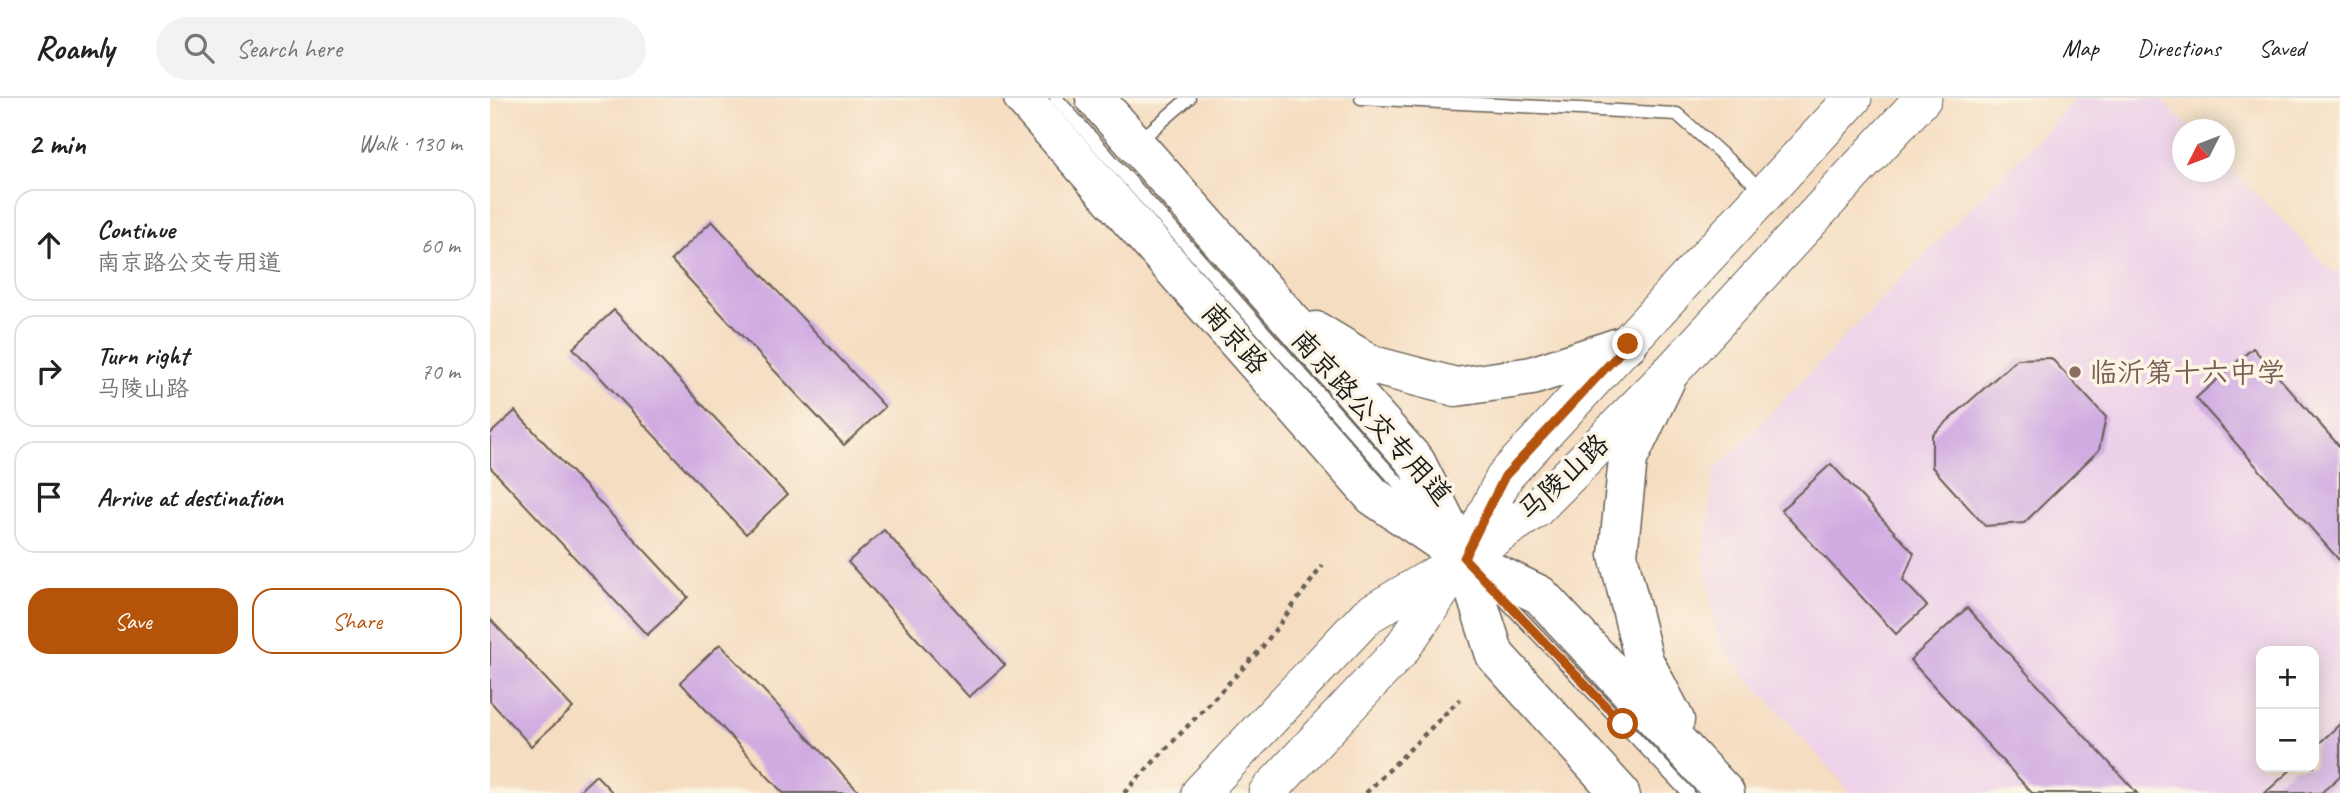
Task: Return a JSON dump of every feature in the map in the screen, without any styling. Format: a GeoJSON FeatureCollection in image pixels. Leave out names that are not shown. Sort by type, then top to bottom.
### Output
{"type":"FeatureCollection","features":[{"type":"Feature","properties":{"kind":"highway","name":"南京路"},"geometry":{"type":"LineString","coordinates":[[1023,98],[1373,496],[1464,558],[1540,595],[1693,779],[1725,793]]}},
{"type":"Feature","properties":{"kind":"highway","name":"南京路"},"geometry":{"type":"LineString","coordinates":[[1096,98],[1416,463],[1464,558],[1495,655],[1620,793]]}},
{"type":"Feature","properties":{"kind":"highway"},"geometry":{"type":"LineString","coordinates":[[1283,312],[1371,365],[1456,387],[1532,376],[1628,344]]}},
{"type":"Feature","properties":{"kind":"highway"},"geometry":{"type":"LineString","coordinates":[[1668,375],[1628,459],[1618,555],[1644,661],[1693,779]]}},
{"type":"Feature","properties":{"kind":"main road","name":"马陵山路"},"geometry":{"type":"LineString","coordinates":[[1464,558],[1505,476],[1853,98]]}},
{"type":"Feature","properties":{"kind":"main road","name":"马陵山路"},"geometry":{"type":"LineString","coordinates":[[1464,558],[1535,510],[1668,375],[1923,98]]}},
{"type":"Feature","properties":{"kind":"main road"},"geometry":{"type":"LineString","coordinates":[[1200,793],[1368,615],[1464,558]]}},
{"type":"Feature","properties":{"kind":"main road"},"geometry":{"type":"LineString","coordinates":[[1267,793],[1400,651],[1464,558]]}},
{"type":"Feature","properties":{"kind":"lane","name":"南京路公交专用道"},"geometry":{"type":"LineString","coordinates":[[1056,98],[1464,558]]}},
{"type":"Feature","properties":{"kind":"lane"},"geometry":{"type":"LineString","coordinates":[[1136,144],[1189,98]]}},
{"type":"Feature","properties":{"kind":"lane"},"geometry":{"type":"LineString","coordinates":[[1361,98],[1677,114],[1766,194]]}},
{"type":"Feature","properties":{"kind":"path"},"geometry":{"type":"LineString","coordinates":[[1124,793],[1261,649],[1323,565]]}},
{"type":"Feature","properties":{"kind":"path"},"geometry":{"type":"LineString","coordinates":[[1366,793],[1460,699]]}},
{"type":"Feature","properties":{"kind":"shaded area","name":"临沂第十六中学"},"geometry":{"type":"Polygon","coordinates":[[[2077,98],[2160,98],[2181,119],[2172,119],[2172,182],[2235,182],[2235,173],[2334,273],[2340,268],[2340,793],[1852,793],[1719,646],[1703,557],[1715,470],[2077,98]]]}},
{"type":"Feature","properties":{"kind":"building"},"geometry":{"type":"Polygon","coordinates":[[[712,221],[885,407],[844,445],[671,260],[712,221]]]}},
{"type":"Feature","properties":{"kind":"building"},"geometry":{"type":"Polygon","coordinates":[[[614,310],[787,495],[746,534],[573,348],[614,310]]]}},
{"type":"Feature","properties":{"kind":"building"},"geometry":{"type":"Polygon","coordinates":[[[2253,348],[2340,447],[2340,561],[2196,398],[2253,348]]]}},
{"type":"Feature","properties":{"kind":"building"},"geometry":{"type":"Polygon","coordinates":[[[2051,358],[2106,417],[2099,450],[2024,523],[1985,526],[1932,467],[1932,435],[2017,359],[2051,358]]]}},
{"type":"Feature","properties":{"kind":"building"},"geometry":{"type":"Polygon","coordinates":[[[515,411],[688,597],[647,635],[490,467],[490,434],[515,411]]]}},
{"type":"Feature","properties":{"kind":"building"},"geometry":{"type":"Polygon","coordinates":[[[1831,464],[1914,553],[1903,580],[1927,606],[1896,634],[1781,510],[1831,464]]]}},
{"type":"Feature","properties":{"kind":"building"},"geometry":{"type":"Polygon","coordinates":[[[884,530],[1005,665],[969,697],[848,562],[884,530]]]}},
{"type":"Feature","properties":{"kind":"building"},"geometry":{"type":"Polygon","coordinates":[[[1967,608],[2137,793],[2032,793],[1910,660],[1967,608]]]}},
{"type":"Feature","properties":{"kind":"building"},"geometry":{"type":"Polygon","coordinates":[[[490,619],[573,708],[531,746],[490,701],[490,619]]]}},
{"type":"Feature","properties":{"kind":"building"},"geometry":{"type":"Polygon","coordinates":[[[720,644],[860,793],[783,793],[680,682],[720,644]]]}},
{"type":"Feature","properties":{"kind":"building"},"geometry":{"type":"Polygon","coordinates":[[[2340,724],[2340,776],[2321,793],[2265,793],[2288,772],[2319,772],[2319,743],[2340,724]]]}},
{"type":"Feature","properties":{"kind":"building"},"geometry":{"type":"Polygon","coordinates":[[[596,775],[613,793],[577,793],[596,775]]]}},
{"type":"Feature","properties":{"kind":"place","name":"临沂第十六中学"},"geometry":{"type":"Point","coordinates":[2075,372]}},
{"type":"Feature","properties":{"kind":"route"},"geometry":{"type":"LineString","coordinates":[[1623,724],[1464,558],[1505,476],[1628,344]]}}]}
